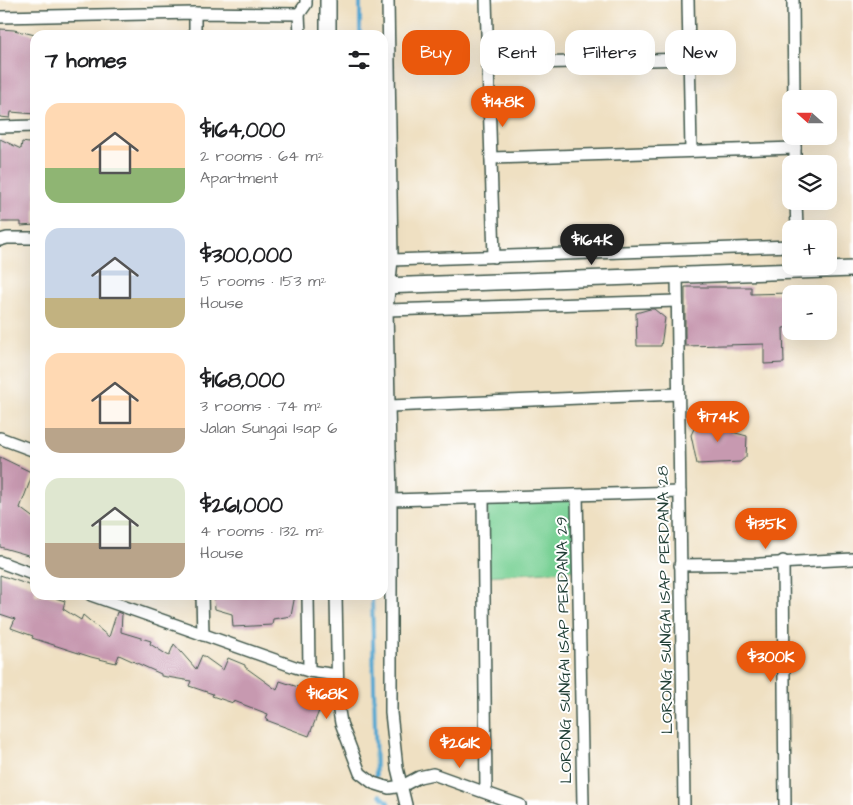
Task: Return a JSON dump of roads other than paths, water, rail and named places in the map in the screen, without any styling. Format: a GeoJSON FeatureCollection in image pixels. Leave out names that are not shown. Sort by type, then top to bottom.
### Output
{"type":"FeatureCollection","features":[{"type":"Feature","properties":{"kind":"street"},"geometry":{"type":"LineString","coordinates":[[300,30],[299,14],[306,4],[306,0]]}},
{"type":"Feature","properties":{"kind":"street"},"geometry":{"type":"LineString","coordinates":[[328,0],[328,30]]}},
{"type":"Feature","properties":{"kind":"street"},"geometry":{"type":"LineString","coordinates":[[388,0],[392,260],[388,277]]}},
{"type":"Feature","properties":{"kind":"street"},"geometry":{"type":"LineString","coordinates":[[486,0],[487,30]]}},
{"type":"Feature","properties":{"kind":"street"},"geometry":{"type":"LineString","coordinates":[[688,0],[689,30]]}},
{"type":"Feature","properties":{"kind":"street"},"geometry":{"type":"LineString","coordinates":[[793,0],[794,90]]}},
{"type":"Feature","properties":{"kind":"street"},"geometry":{"type":"LineString","coordinates":[[0,17],[195,13],[299,14]]}},
{"type":"Feature","properties":{"kind":"street"},"geometry":{"type":"LineString","coordinates":[[195,13],[195,30]]}},
{"type":"Feature","properties":{"kind":"street"},"geometry":{"type":"LineString","coordinates":[[555,62],[665,60]]}},
{"type":"Feature","properties":{"kind":"street"},"geometry":{"type":"LineString","coordinates":[[488,75],[494,256]]}},
{"type":"Feature","properties":{"kind":"street"},"geometry":{"type":"LineString","coordinates":[[689,75],[691,151]]}},
{"type":"Feature","properties":{"kind":"street"},"geometry":{"type":"LineString","coordinates":[[0,127],[30,126]]}},
{"type":"Feature","properties":{"kind":"street"},"geometry":{"type":"LineString","coordinates":[[491,158],[795,148],[795,155]]}},
{"type":"Feature","properties":{"kind":"street"},"geometry":{"type":"LineString","coordinates":[[0,240],[7,238],[30,238]]}},
{"type":"Feature","properties":{"kind":"street"},"geometry":{"type":"LineString","coordinates":[[392,260],[782,246]]}},
{"type":"Feature","properties":{"kind":"street"},"geometry":{"type":"LineString","coordinates":[[837,269],[853,269]]}},
{"type":"Feature","properties":{"kind":"street"},"geometry":{"type":"LineString","coordinates":[[388,286],[782,270]]}},
{"type":"Feature","properties":{"kind":"street","name":"LORONG SUNGAI ISAP PERDANA 28"},"geometry":{"type":"LineString","coordinates":[[676,274],[684,805]]}},
{"type":"Feature","properties":{"kind":"street"},"geometry":{"type":"LineString","coordinates":[[388,310],[677,301]]}},
{"type":"Feature","properties":{"kind":"street"},"geometry":{"type":"LineString","coordinates":[[388,358],[391,500],[391,713],[395,758],[406,805]]}},
{"type":"Feature","properties":{"kind":"street"},"geometry":{"type":"LineString","coordinates":[[390,406],[678,394]]}},
{"type":"Feature","properties":{"kind":"street"},"geometry":{"type":"LineString","coordinates":[[0,438],[30,449]]}},
{"type":"Feature","properties":{"kind":"street"},"geometry":{"type":"LineString","coordinates":[[391,500],[680,492]]}},
{"type":"Feature","properties":{"kind":"street","name":"LORONG SUNGAI ISAP PERDANA 29"},"geometry":{"type":"LineString","coordinates":[[578,495],[582,805]]}},
{"type":"Feature","properties":{"kind":"street"},"geometry":{"type":"LineString","coordinates":[[483,498],[486,792]]}},
{"type":"Feature","properties":{"kind":"street"},"geometry":{"type":"LineString","coordinates":[[680,565],[759,564],[782,561],[853,559]]}},
{"type":"Feature","properties":{"kind":"street"},"geometry":{"type":"LineString","coordinates":[[782,561],[785,805]]}},
{"type":"Feature","properties":{"kind":"street"},"geometry":{"type":"LineString","coordinates":[[0,562],[30,573]]}},
{"type":"Feature","properties":{"kind":"street"},"geometry":{"type":"LineString","coordinates":[[105,600],[309,671],[337,675]]}},
{"type":"Feature","properties":{"kind":"street"},"geometry":{"type":"LineString","coordinates":[[202,600],[203,635]]}},
{"type":"Feature","properties":{"kind":"street"},"geometry":{"type":"LineString","coordinates":[[308,600],[309,671]]}},
{"type":"Feature","properties":{"kind":"street"},"geometry":{"type":"LineString","coordinates":[[336,600],[338,705],[341,723],[360,773],[382,787],[402,786],[419,777],[433,774],[520,805]]}},
{"type":"Feature","properties":{"kind":"waterway"},"geometry":{"type":"LineString","coordinates":[[360,0],[360,30]]}},
{"type":"Feature","properties":{"kind":"waterway"},"geometry":{"type":"LineString","coordinates":[[372,600],[376,776]]}},
{"type":"Feature","properties":{"kind":"waterway"},"geometry":{"type":"LineString","coordinates":[[380,795],[389,805]]}}]}
